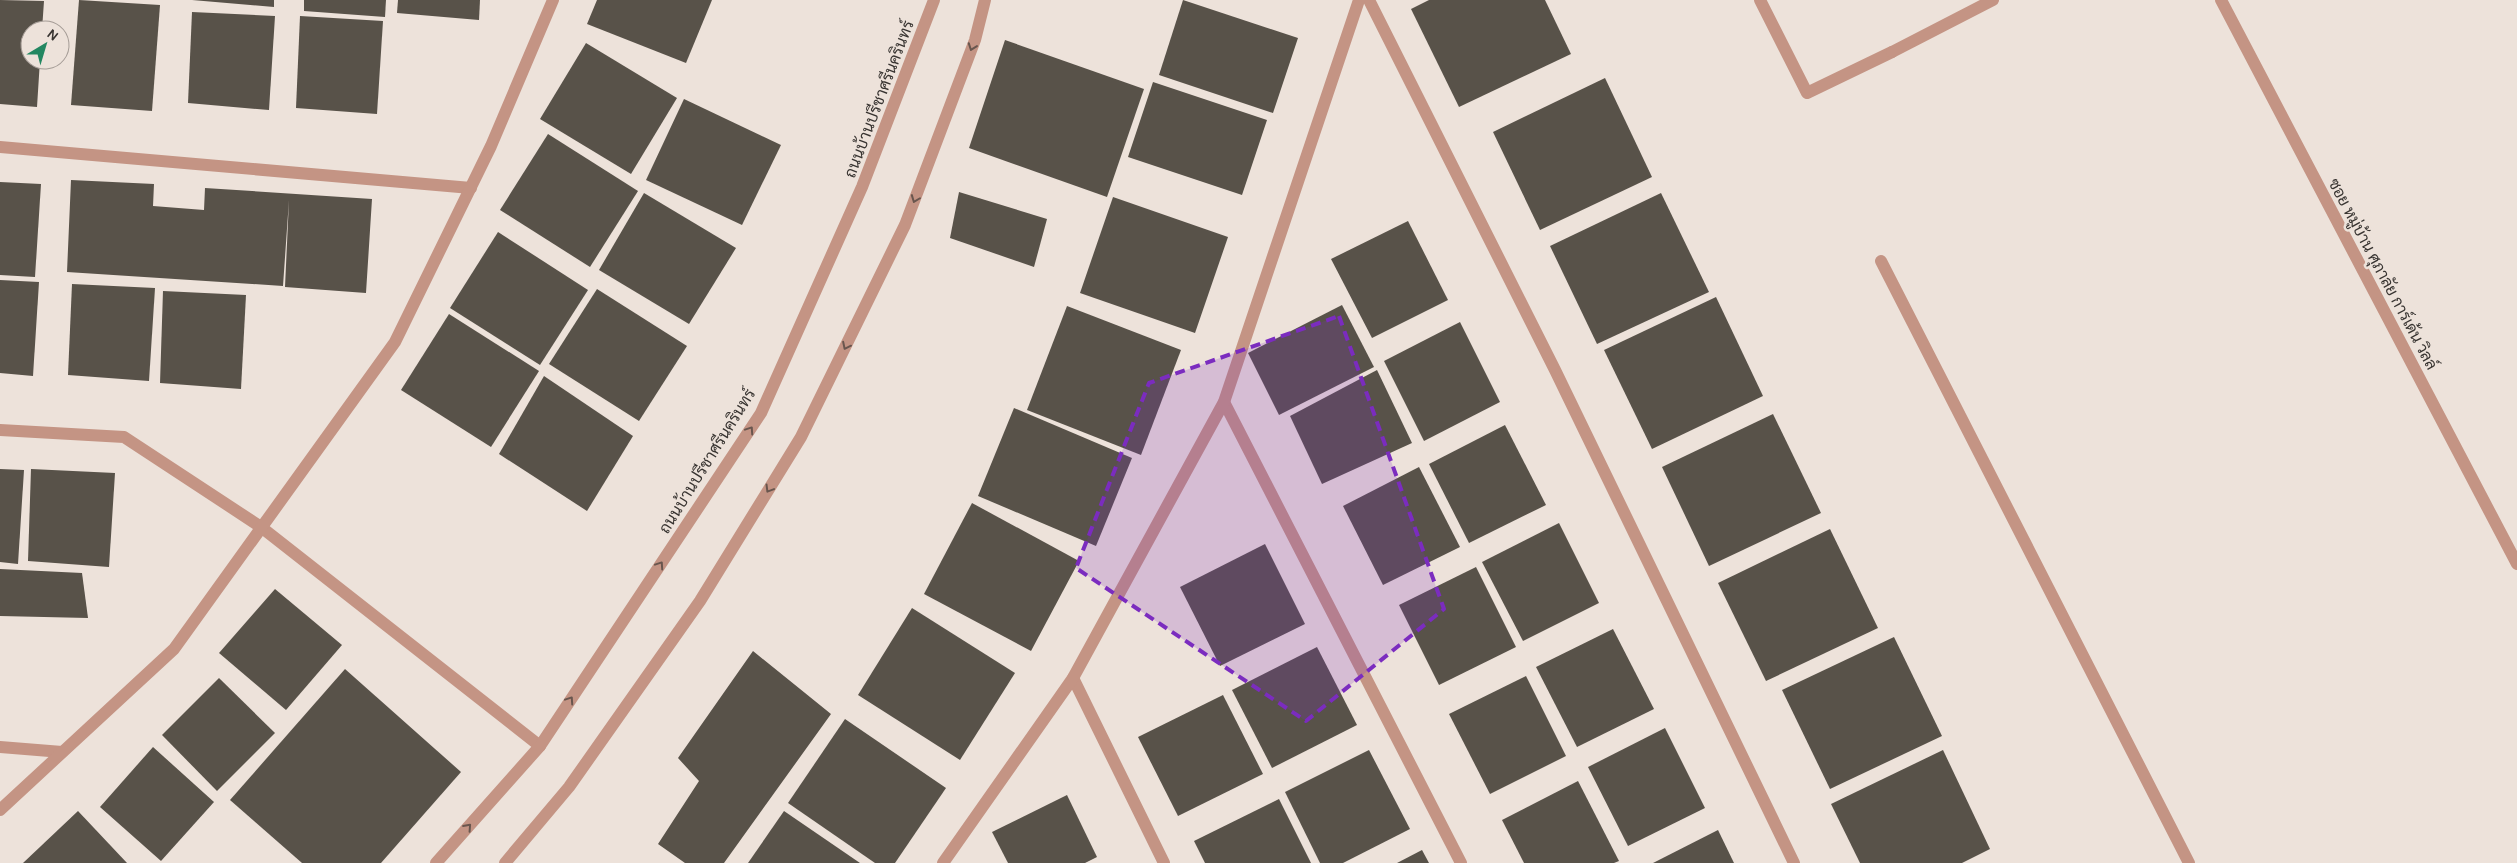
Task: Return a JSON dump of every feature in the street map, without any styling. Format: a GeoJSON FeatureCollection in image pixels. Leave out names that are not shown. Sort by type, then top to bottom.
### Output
{"type":"FeatureCollection","features":[{"type":"Feature","properties":{"kind":"street"},"geometry":{"type":"LineString","coordinates":[[0,810],[174,648],[395,342],[491,146],[553,0]]}},
{"type":"Feature","properties":{"kind":"street","name":"ถนนบ้านปรีชาศรีนครินทร์"},"geometry":{"type":"LineString","coordinates":[[436,863],[540,746],[761,413],[862,187],[934,0]]}},
{"type":"Feature","properties":{"kind":"street"},"geometry":{"type":"LineString","coordinates":[[504,863],[569,787],[695,609],[801,437],[905,225],[975,40],[985,0]]}},
{"type":"Feature","properties":{"kind":"street"},"geometry":{"type":"LineString","coordinates":[[943,863],[1073,678],[1224,402],[1360,0]]}},
{"type":"Feature","properties":{"kind":"street"},"geometry":{"type":"LineString","coordinates":[[1369,0],[1555,370],[1794,863]]}},
{"type":"Feature","properties":{"kind":"street"},"geometry":{"type":"LineString","coordinates":[[1760,0],[1807,93],[1993,0]]}},
{"type":"Feature","properties":{"kind":"street","name":"ซอย หมู่บ้าน ศุภาลัย การ์เด้น วิลล์"},"geometry":{"type":"LineString","coordinates":[[2221,0],[2517,564]]}},
{"type":"Feature","properties":{"kind":"street"},"geometry":{"type":"LineString","coordinates":[[0,147],[471,188]]}},
{"type":"Feature","properties":{"kind":"street"},"geometry":{"type":"LineString","coordinates":[[1881,260],[2189,863]]}},
{"type":"Feature","properties":{"kind":"street"},"geometry":{"type":"LineString","coordinates":[[1224,402],[1461,863]]}},
{"type":"Feature","properties":{"kind":"street"},"geometry":{"type":"LineString","coordinates":[[0,430],[124,437],[262,528],[540,746]]}},
{"type":"Feature","properties":{"kind":"street"},"geometry":{"type":"LineString","coordinates":[[1073,678],[1164,863]]}},
{"type":"Feature","properties":{"kind":"street"},"geometry":{"type":"LineString","coordinates":[[0,747],[62,752]]}},
{"type":"Feature","properties":{"kind":"highlighted area"},"geometry":{"type":"Polygon","coordinates":[[[1339,316],[1444,609],[1306,721],[1076,568],[1149,383],[1339,316]]]}},
{"type":"Feature","properties":{"kind":"building"},"geometry":{"type":"Polygon","coordinates":[[[0,0],[44,1],[43,20],[20,20],[20,70],[39,70],[37,107],[0,104],[0,0]]]}},
{"type":"Feature","properties":{"kind":"building"},"geometry":{"type":"Polygon","coordinates":[[[79,0],[160,5],[152,111],[71,105],[79,0]]]}},
{"type":"Feature","properties":{"kind":"building"},"geometry":{"type":"Polygon","coordinates":[[[192,0],[274,0],[274,7],[192,0]]]}},
{"type":"Feature","properties":{"kind":"building"},"geometry":{"type":"Polygon","coordinates":[[[304,0],[386,0],[385,17],[304,11],[304,0]]]}},
{"type":"Feature","properties":{"kind":"building"},"geometry":{"type":"Polygon","coordinates":[[[398,0],[480,0],[479,20],[397,13],[398,0]]]}},
{"type":"Feature","properties":{"kind":"building"},"geometry":{"type":"Polygon","coordinates":[[[597,0],[712,0],[686,63],[587,24],[597,0]]]}},
{"type":"Feature","properties":{"kind":"building"},"geometry":{"type":"Polygon","coordinates":[[[1183,0],[1298,38],[1273,113],[1159,75],[1183,0]]]}},
{"type":"Feature","properties":{"kind":"building"},"geometry":{"type":"Polygon","coordinates":[[[1429,0],[1545,0],[1571,54],[1459,107],[1411,9],[1429,0]]]}},
{"type":"Feature","properties":{"kind":"building"},"geometry":{"type":"Polygon","coordinates":[[[192,12],[275,16],[269,110],[188,103],[192,12]]]}},
{"type":"Feature","properties":{"kind":"building"},"geometry":{"type":"Polygon","coordinates":[[[300,16],[383,21],[377,114],[296,108],[300,16]]]}},
{"type":"Feature","properties":{"kind":"building"},"geometry":{"type":"Polygon","coordinates":[[[1005,40],[1144,89],[1107,197],[969,148],[1005,40]]]}},
{"type":"Feature","properties":{"kind":"building"},"geometry":{"type":"Polygon","coordinates":[[[586,43],[677,98],[631,174],[540,119],[586,43]]]}},
{"type":"Feature","properties":{"kind":"building"},"geometry":{"type":"Polygon","coordinates":[[[1605,78],[1652,177],[1540,230],[1493,132],[1605,78]]]}},
{"type":"Feature","properties":{"kind":"building"},"geometry":{"type":"Polygon","coordinates":[[[1153,82],[1267,120],[1242,195],[1128,157],[1153,82]]]}},
{"type":"Feature","properties":{"kind":"building"},"geometry":{"type":"Polygon","coordinates":[[[684,99],[781,145],[742,225],[646,180],[684,99]]]}},
{"type":"Feature","properties":{"kind":"building"},"geometry":{"type":"Polygon","coordinates":[[[548,134],[638,191],[590,267],[500,210],[548,134]]]}},
{"type":"Feature","properties":{"kind":"building"},"geometry":{"type":"Polygon","coordinates":[[[71,180],[154,184],[153,206],[204,210],[205,188],[372,199],[366,293],[285,287],[289,200],[283,286],[67,272],[71,180]]]}},
{"type":"Feature","properties":{"kind":"building"},"geometry":{"type":"Polygon","coordinates":[[[0,182],[41,184],[35,277],[0,275],[0,182]]]}},
{"type":"Feature","properties":{"kind":"building"},"geometry":{"type":"Polygon","coordinates":[[[959,192],[1047,219],[1034,267],[950,238],[959,192]]]}},
{"type":"Feature","properties":{"kind":"building"},"geometry":{"type":"Polygon","coordinates":[[[644,193],[736,248],[689,324],[599,270],[644,193]]]}},
{"type":"Feature","properties":{"kind":"building"},"geometry":{"type":"Polygon","coordinates":[[[1661,193],[1709,292],[1597,344],[1550,246],[1661,193]]]}},
{"type":"Feature","properties":{"kind":"building"},"geometry":{"type":"Polygon","coordinates":[[[1113,197],[1228,237],[1195,333],[1080,293],[1113,197]]]}},
{"type":"Feature","properties":{"kind":"building"},"geometry":{"type":"Polygon","coordinates":[[[1408,221],[1448,300],[1372,338],[1331,259],[1408,221]]]}},
{"type":"Feature","properties":{"kind":"building"},"geometry":{"type":"Polygon","coordinates":[[[498,232],[588,290],[540,365],[450,308],[498,232]]]}},
{"type":"Feature","properties":{"kind":"building"},"geometry":{"type":"Polygon","coordinates":[[[0,280],[39,282],[33,376],[0,373],[0,280]]]}},
{"type":"Feature","properties":{"kind":"building"},"geometry":{"type":"Polygon","coordinates":[[[72,284],[155,288],[149,381],[68,375],[72,284]]]}},
{"type":"Feature","properties":{"kind":"building"},"geometry":{"type":"Polygon","coordinates":[[[597,289],[687,346],[639,421],[549,364],[597,289]]]}},
{"type":"Feature","properties":{"kind":"building"},"geometry":{"type":"Polygon","coordinates":[[[163,291],[246,295],[241,389],[160,383],[163,291]]]}},
{"type":"Feature","properties":{"kind":"building"},"geometry":{"type":"Polygon","coordinates":[[[1716,297],[1763,396],[1652,449],[1604,350],[1716,297]]]}},
{"type":"Feature","properties":{"kind":"building"},"geometry":{"type":"Polygon","coordinates":[[[1342,305],[1374,367],[1279,415],[1248,353],[1342,305]]]}},
{"type":"Feature","properties":{"kind":"building"},"geometry":{"type":"Polygon","coordinates":[[[1067,306],[1181,350],[1141,455],[1027,410],[1067,306]]]}},
{"type":"Feature","properties":{"kind":"building"},"geometry":{"type":"Polygon","coordinates":[[[449,314],[539,371],[491,447],[401,390],[449,314]]]}},
{"type":"Feature","properties":{"kind":"building"},"geometry":{"type":"Polygon","coordinates":[[[1460,322],[1500,402],[1424,441],[1384,361],[1460,322]]]}},
{"type":"Feature","properties":{"kind":"building"},"geometry":{"type":"Polygon","coordinates":[[[1377,370],[1412,443],[1322,484],[1290,416],[1377,370]]]}},
{"type":"Feature","properties":{"kind":"building"},"geometry":{"type":"Polygon","coordinates":[[[544,376],[633,436],[587,511],[499,454],[544,376]]]}},
{"type":"Feature","properties":{"kind":"building"},"geometry":{"type":"Polygon","coordinates":[[[1014,408],[1132,458],[1096,546],[978,496],[1014,408]]]}},
{"type":"Feature","properties":{"kind":"building"},"geometry":{"type":"Polygon","coordinates":[[[1773,414],[1821,513],[1709,566],[1662,467],[1773,414]]]}},
{"type":"Feature","properties":{"kind":"building"},"geometry":{"type":"Polygon","coordinates":[[[1505,425],[1546,505],[1469,543],[1429,464],[1505,425]]]}},
{"type":"Feature","properties":{"kind":"building"},"geometry":{"type":"Polygon","coordinates":[[[1419,467],[1460,547],[1383,585],[1343,506],[1419,467]]]}},
{"type":"Feature","properties":{"kind":"building"},"geometry":{"type":"Polygon","coordinates":[[[0,469],[24,470],[18,564],[0,562],[0,469]]]}},
{"type":"Feature","properties":{"kind":"building"},"geometry":{"type":"Polygon","coordinates":[[[31,469],[115,473],[109,567],[28,561],[31,469]]]}},
{"type":"Feature","properties":{"kind":"building"},"geometry":{"type":"Polygon","coordinates":[[[972,503],[1079,561],[1031,651],[924,594],[972,503]]]}},
{"type":"Feature","properties":{"kind":"building"},"geometry":{"type":"Polygon","coordinates":[[[1559,523],[1599,603],[1523,641],[1482,562],[1559,523]]]}},
{"type":"Feature","properties":{"kind":"building"},"geometry":{"type":"Polygon","coordinates":[[[1830,529],[1878,628],[1766,681],[1718,583],[1830,529]]]}},
{"type":"Feature","properties":{"kind":"building"},"geometry":{"type":"Polygon","coordinates":[[[1265,544],[1305,624],[1220,666],[1180,587],[1265,544]]]}},
{"type":"Feature","properties":{"kind":"building"},"geometry":{"type":"Polygon","coordinates":[[[1476,567],[1516,647],[1439,685],[1399,605],[1476,567]]]}},
{"type":"Feature","properties":{"kind":"building"},"geometry":{"type":"Polygon","coordinates":[[[0,569],[82,573],[88,618],[0,616],[0,569]]]}},
{"type":"Feature","properties":{"kind":"building"},"geometry":{"type":"Polygon","coordinates":[[[275,589],[342,645],[286,710],[219,653],[275,589]]]}},
{"type":"Feature","properties":{"kind":"building"},"geometry":{"type":"Polygon","coordinates":[[[912,608],[1015,673],[960,760],[858,695],[912,608]]]}},
{"type":"Feature","properties":{"kind":"building"},"geometry":{"type":"Polygon","coordinates":[[[1613,629],[1654,709],[1577,747],[1536,667],[1613,629]]]}},
{"type":"Feature","properties":{"kind":"building"},"geometry":{"type":"Polygon","coordinates":[[[1894,637],[1942,736],[1830,789],[1782,690],[1894,637]]]}},
{"type":"Feature","properties":{"kind":"building"},"geometry":{"type":"Polygon","coordinates":[[[1317,647],[1357,725],[1272,768],[1232,690],[1317,647]]]}},
{"type":"Feature","properties":{"kind":"building"},"geometry":{"type":"Polygon","coordinates":[[[753,651],[831,714],[724,863],[685,863],[658,844],[699,781],[678,758],[753,651]]]}},
{"type":"Feature","properties":{"kind":"building"},"geometry":{"type":"Polygon","coordinates":[[[345,669],[461,772],[381,863],[302,863],[230,800],[345,669]]]}},
{"type":"Feature","properties":{"kind":"building"},"geometry":{"type":"Polygon","coordinates":[[[1526,676],[1566,756],[1490,794],[1449,714],[1526,676]]]}},
{"type":"Feature","properties":{"kind":"building"},"geometry":{"type":"Polygon","coordinates":[[[219,678],[275,733],[217,791],[162,735],[219,678]]]}},
{"type":"Feature","properties":{"kind":"building"},"geometry":{"type":"Polygon","coordinates":[[[1223,695],[1263,774],[1178,816],[1138,737],[1223,695]]]}},
{"type":"Feature","properties":{"kind":"building"},"geometry":{"type":"Polygon","coordinates":[[[845,719],[946,788],[895,863],[875,863],[788,803],[845,719]]]}},
{"type":"Feature","properties":{"kind":"building"},"geometry":{"type":"Polygon","coordinates":[[[1665,728],[1705,808],[1628,846],[1588,767],[1665,728]]]}},
{"type":"Feature","properties":{"kind":"building"},"geometry":{"type":"Polygon","coordinates":[[[153,747],[214,802],[161,861],[100,807],[153,747]]]}},
{"type":"Feature","properties":{"kind":"building"},"geometry":{"type":"Polygon","coordinates":[[[1369,750],[1410,829],[1343,863],[1320,863],[1285,792],[1369,750]]]}},
{"type":"Feature","properties":{"kind":"building"},"geometry":{"type":"Polygon","coordinates":[[[1943,750],[1990,849],[1962,863],[1860,863],[1831,804],[1943,750]]]}},
{"type":"Feature","properties":{"kind":"building"},"geometry":{"type":"Polygon","coordinates":[[[1578,781],[1619,861],[1614,863],[1524,863],[1502,820],[1578,781]]]}},
{"type":"Feature","properties":{"kind":"building"},"geometry":{"type":"Polygon","coordinates":[[[1067,795],[1097,857],[1085,863],[1008,863],[992,832],[1067,795]]]}},
{"type":"Feature","properties":{"kind":"building"},"geometry":{"type":"Polygon","coordinates":[[[1279,799],[1311,863],[1205,863],[1194,841],[1279,799]]]}},
{"type":"Feature","properties":{"kind":"building"},"geometry":{"type":"Polygon","coordinates":[[[78,811],[127,863],[23,863],[78,811]]]}},
{"type":"Feature","properties":{"kind":"building"},"geometry":{"type":"Polygon","coordinates":[[[784,811],[860,863],[748,863],[784,811]]]}},
{"type":"Feature","properties":{"kind":"building"},"geometry":{"type":"Polygon","coordinates":[[[1718,830],[1734,863],[1653,863],[1718,830]]]}},
{"type":"Feature","properties":{"kind":"building"},"geometry":{"type":"Polygon","coordinates":[[[1422,850],[1429,863],[1397,863],[1422,850]]]}}]}
